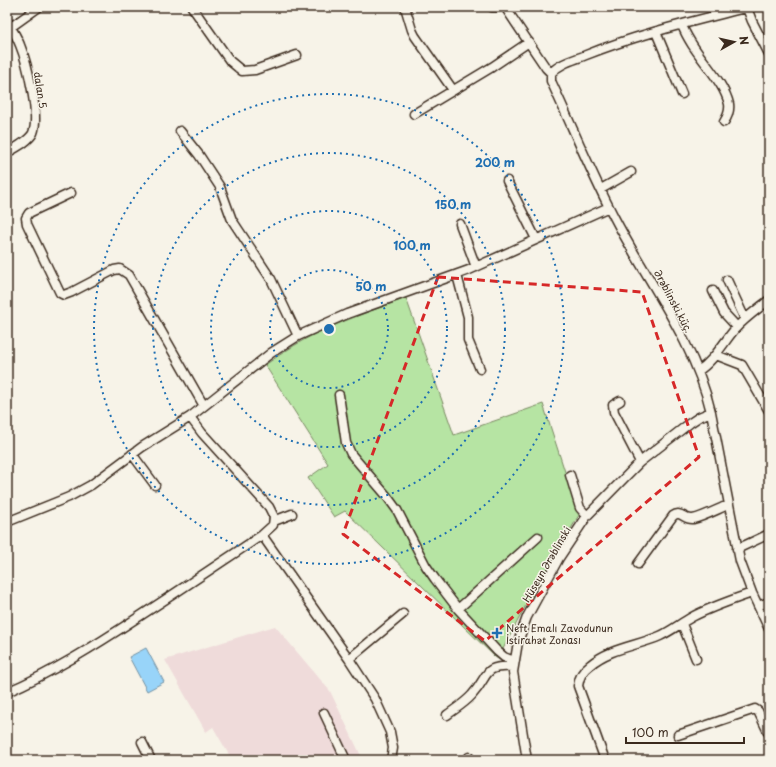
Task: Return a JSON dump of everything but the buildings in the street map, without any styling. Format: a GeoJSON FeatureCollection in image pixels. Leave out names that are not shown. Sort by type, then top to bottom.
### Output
{"type":"FeatureCollection","features":[{"type":"Feature","properties":{"kind":"street"},"geometry":{"type":"LineString","coordinates":[[9,24],[39,7]]}},
{"type":"Feature","properties":{"kind":"street"},"geometry":{"type":"LineString","coordinates":[[192,7],[230,61],[242,71],[255,70],[297,55]]}},
{"type":"Feature","properties":{"kind":"street"},"geometry":{"type":"LineString","coordinates":[[405,7],[409,23],[415,36],[453,90]]}},
{"type":"Feature","properties":{"kind":"street"},"geometry":{"type":"LineString","coordinates":[[492,7],[499,7]]}},
{"type":"Feature","properties":{"kind":"street","name":"Ərəblinski küç."},"geometry":{"type":"LineString","coordinates":[[505,7],[546,68],[551,73],[551,81],[609,207],[662,298],[698,371],[708,398],[728,505],[744,575],[769,629]]}},
{"type":"Feature","properties":{"kind":"street"},"geometry":{"type":"LineString","coordinates":[[551,73],[559,66],[587,55],[656,32],[748,7],[752,21],[769,54]]}},
{"type":"Feature","properties":{"kind":"street","name":"dalan 5"},"geometry":{"type":"LineString","coordinates":[[7,153],[30,137],[34,132],[35,123],[31,84],[20,46],[9,24]]}},
{"type":"Feature","properties":{"kind":"street"},"geometry":{"type":"LineString","coordinates":[[682,25],[689,41],[717,81],[729,104],[728,115],[724,122]]}},
{"type":"Feature","properties":{"kind":"street"},"geometry":{"type":"LineString","coordinates":[[656,32],[682,94]]}},
{"type":"Feature","properties":{"kind":"street"},"geometry":{"type":"LineString","coordinates":[[414,114],[492,67],[529,42]]}},
{"type":"Feature","properties":{"kind":"street"},"geometry":{"type":"LineString","coordinates":[[180,131],[199,155],[220,187],[232,220],[271,279],[298,336]]}},
{"type":"Feature","properties":{"kind":"street"},"geometry":{"type":"LineString","coordinates":[[601,189],[631,172]]}},
{"type":"Feature","properties":{"kind":"street"},"geometry":{"type":"LineString","coordinates":[[507,181],[536,239]]}},
{"type":"Feature","properties":{"kind":"street"},"geometry":{"type":"LineString","coordinates":[[70,193],[29,213],[26,218],[27,224],[60,293],[64,295],[72,292],[114,270],[120,269],[129,275],[204,406]]}},
{"type":"Feature","properties":{"kind":"street"},"geometry":{"type":"LineString","coordinates":[[7,522],[69,497],[82,490],[108,473],[132,454],[190,417],[271,353],[298,336],[347,314],[457,275],[609,207]]}},
{"type":"Feature","properties":{"kind":"street"},"geometry":{"type":"LineString","coordinates":[[460,224],[476,267]]}},
{"type":"Feature","properties":{"kind":"street"},"geometry":{"type":"LineString","coordinates":[[457,275],[468,317],[468,340],[480,369]]}},
{"type":"Feature","properties":{"kind":"street"},"geometry":{"type":"LineString","coordinates":[[727,280],[745,319]]}},
{"type":"Feature","properties":{"kind":"street"},"geometry":{"type":"LineString","coordinates":[[713,291],[724,313],[737,327]]}},
{"type":"Feature","properties":{"kind":"street"},"geometry":{"type":"LineString","coordinates":[[698,371],[704,368],[716,355],[737,327],[769,300]]}},
{"type":"Feature","properties":{"kind":"street"},"geometry":{"type":"LineString","coordinates":[[716,355],[742,366],[769,411]]}},
{"type":"Feature","properties":{"kind":"street"},"geometry":{"type":"LineString","coordinates":[[339,395],[346,443],[351,454],[397,510],[426,566],[458,609],[497,651],[513,664]]}},
{"type":"Feature","properties":{"kind":"street"},"geometry":{"type":"LineString","coordinates":[[620,401],[613,405],[614,412],[640,462]]}},
{"type":"Feature","properties":{"kind":"street","name":"Hüseyn Ərəblinski"},"geometry":{"type":"LineString","coordinates":[[528,760],[514,680],[513,664],[521,632],[527,617],[559,558],[587,516],[640,462],[690,423],[711,412]]}},
{"type":"Feature","properties":{"kind":"street"},"geometry":{"type":"LineString","coordinates":[[7,692],[69,660],[105,639],[271,528],[274,521],[269,507],[202,433],[190,417]]}},
{"type":"Feature","properties":{"kind":"street"},"geometry":{"type":"LineString","coordinates":[[132,454],[155,485]]}},
{"type":"Feature","properties":{"kind":"street"},"geometry":{"type":"LineString","coordinates":[[570,475],[580,508],[587,516]]}},
{"type":"Feature","properties":{"kind":"street"},"geometry":{"type":"LineString","coordinates":[[638,564],[673,516],[679,513],[686,518],[693,519],[728,505]]}},
{"type":"Feature","properties":{"kind":"street"},"geometry":{"type":"LineString","coordinates":[[274,521],[292,514]]}},
{"type":"Feature","properties":{"kind":"street"},"geometry":{"type":"LineString","coordinates":[[737,549],[769,534]]}},
{"type":"Feature","properties":{"kind":"street"},"geometry":{"type":"LineString","coordinates":[[262,535],[350,659],[372,694],[388,725],[393,748],[391,760]]}},
{"type":"Feature","properties":{"kind":"street"},"geometry":{"type":"LineString","coordinates":[[458,609],[538,537]]}},
{"type":"Feature","properties":{"kind":"street"},"geometry":{"type":"LineString","coordinates":[[605,760],[578,686],[584,670],[590,664],[619,649],[658,636],[711,608],[752,593]]}},
{"type":"Feature","properties":{"kind":"street"},"geometry":{"type":"LineString","coordinates":[[758,606],[769,602]]}},
{"type":"Feature","properties":{"kind":"street"},"geometry":{"type":"LineString","coordinates":[[350,659],[403,614]]}},
{"type":"Feature","properties":{"kind":"street"},"geometry":{"type":"LineString","coordinates":[[682,624],[696,659]]}},
{"type":"Feature","properties":{"kind":"street"},"geometry":{"type":"LineString","coordinates":[[447,715],[472,695],[491,669],[513,664]]}},
{"type":"Feature","properties":{"kind":"street"},"geometry":{"type":"LineString","coordinates":[[678,735],[755,709],[758,711],[769,734]]}},
{"type":"Feature","properties":{"kind":"street"},"geometry":{"type":"LineString","coordinates":[[324,714],[346,760]]}},
{"type":"Feature","properties":{"kind":"street"},"geometry":{"type":"LineString","coordinates":[[142,742],[151,760]]}},
{"type":"Feature","properties":{"kind":"highlighted area"},"geometry":{"type":"Polygon","coordinates":[[[438,277],[642,292],[699,457],[485,641],[343,534],[438,277]]]}},
{"type":"Feature","properties":{"kind":"shaded area"},"geometry":{"type":"Polygon","coordinates":[[[275,626],[330,691],[363,760],[232,760],[213,727],[206,732],[165,660],[275,626]]]}},
{"type":"Feature","properties":{"kind":"green space"},"geometry":{"type":"Polygon","coordinates":[[[406,298],[454,435],[543,404],[579,515],[526,605],[503,649],[507,654],[501,661],[495,657],[345,511],[334,517],[308,478],[328,464],[265,365],[294,346],[318,333],[406,298]]]}},
{"type":"Feature","properties":{"kind":"water"},"geometry":{"type":"Polygon","coordinates":[[[146,648],[164,682],[147,691],[129,657],[146,648]]]}},
{"type":"Feature","properties":{"kind":"place","name":"Neft Emalı Zavodunun İstirahət Zonası"},"geometry":{"type":"Point","coordinates":[497,633]}}]}
